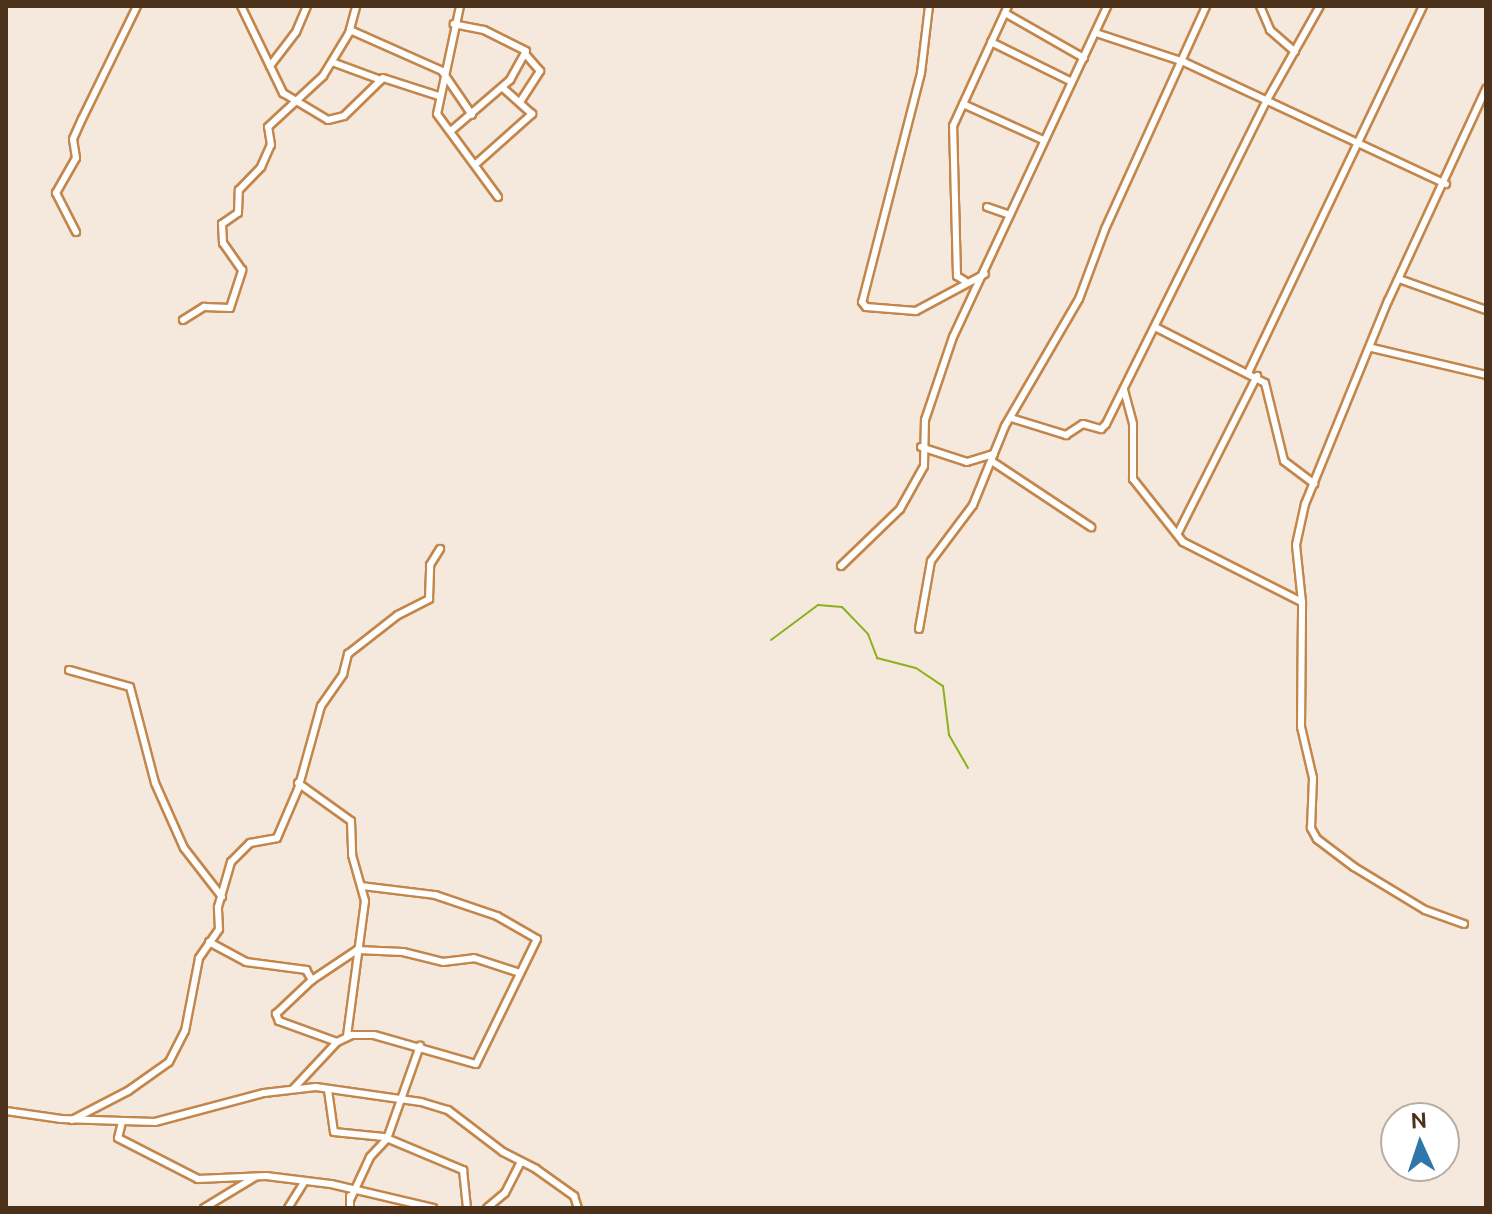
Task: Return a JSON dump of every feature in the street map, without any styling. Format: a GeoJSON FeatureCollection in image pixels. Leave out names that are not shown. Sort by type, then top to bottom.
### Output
{"type":"FeatureCollection","features":[{"type":"Feature","properties":{"kind":"street"},"geometry":{"type":"LineString","coordinates":[[76,232],[56,193],[76,158],[73,139],[137,6]]}},
{"type":"Feature","properties":{"kind":"street"},"geometry":{"type":"LineString","coordinates":[[241,6],[283,93],[328,120],[344,116],[381,80]]}},
{"type":"Feature","properties":{"kind":"street"},"geometry":{"type":"LineString","coordinates":[[270,66],[296,32],[307,6]]}},
{"type":"Feature","properties":{"kind":"street"},"geometry":{"type":"LineString","coordinates":[[183,320],[204,307],[222,311],[232,305],[242,270],[223,243],[221,227],[238,213],[239,190],[261,167],[271,145],[268,127],[332,62],[350,30],[356,6]]}},
{"type":"Feature","properties":{"kind":"street"},"geometry":{"type":"LineString","coordinates":[[460,6],[442,71],[437,115],[477,163],[498,197]]}},
{"type":"Feature","properties":{"kind":"street"},"geometry":{"type":"LineString","coordinates":[[929,6],[921,73],[862,302],[866,307],[916,311],[965,281],[985,274]]}},
{"type":"Feature","properties":{"kind":"street"},"geometry":{"type":"LineString","coordinates":[[841,566],[900,509],[924,466],[921,447],[939,375],[1043,140],[1107,6]]}},
{"type":"Feature","properties":{"kind":"street"},"geometry":{"type":"LineString","coordinates":[[919,629],[931,561],[973,505],[1011,418],[1079,299],[1105,229],[1184,62],[1206,6]]}},
{"type":"Feature","properties":{"kind":"street"},"geometry":{"type":"LineString","coordinates":[[1260,6],[1270,30],[1295,52]]}},
{"type":"Feature","properties":{"kind":"street"},"geometry":{"type":"LineString","coordinates":[[1011,418],[1066,435],[1083,424],[1101,429],[1157,328],[1267,100],[1320,6]]}},
{"type":"Feature","properties":{"kind":"street"},"geometry":{"type":"LineString","coordinates":[[1248,373],[1423,6]]}},
{"type":"Feature","properties":{"kind":"street"},"geometry":{"type":"LineString","coordinates":[[965,281],[957,276],[953,134],[963,104],[1006,9],[1084,58]]}},
{"type":"Feature","properties":{"kind":"street"},"geometry":{"type":"LineString","coordinates":[[454,24],[490,32],[521,46],[540,71],[520,102]]}},
{"type":"Feature","properties":{"kind":"street"},"geometry":{"type":"LineString","coordinates":[[350,30],[442,71],[472,115]]}},
{"type":"Feature","properties":{"kind":"street"},"geometry":{"type":"LineString","coordinates":[[1096,33],[1184,62],[1446,184]]}},
{"type":"Feature","properties":{"kind":"street"},"geometry":{"type":"LineString","coordinates":[[991,42],[1072,82]]}},
{"type":"Feature","properties":{"kind":"street"},"geometry":{"type":"LineString","coordinates":[[452,130],[503,88],[525,54]]}},
{"type":"Feature","properties":{"kind":"street"},"geometry":{"type":"LineString","coordinates":[[332,62],[439,96]]}},
{"type":"Feature","properties":{"kind":"street"},"geometry":{"type":"LineString","coordinates":[[477,163],[531,119],[530,108],[503,88]]}},
{"type":"Feature","properties":{"kind":"street"},"geometry":{"type":"LineString","coordinates":[[1464,924],[1425,910],[1354,867],[1317,839],[1311,828],[1313,778],[1301,727],[1302,602],[1296,545],[1314,484],[1420,227],[1446,184],[1486,89]]}},
{"type":"Feature","properties":{"kind":"street"},"geometry":{"type":"LineString","coordinates":[[963,104],[1043,140]]}},
{"type":"Feature","properties":{"kind":"street"},"geometry":{"type":"LineString","coordinates":[[987,207],[1010,215]]}},
{"type":"Feature","properties":{"kind":"street"},"geometry":{"type":"LineString","coordinates":[[1399,279],[1486,310]]}},
{"type":"Feature","properties":{"kind":"street"},"geometry":{"type":"LineString","coordinates":[[1157,328],[1257,376],[1268,388],[1284,461],[1314,484]]}},
{"type":"Feature","properties":{"kind":"street"},"geometry":{"type":"LineString","coordinates":[[1372,348],[1486,375]]}},
{"type":"Feature","properties":{"kind":"street"},"geometry":{"type":"LineString","coordinates":[[1178,533],[1257,376]]}},
{"type":"Feature","properties":{"kind":"street"},"geometry":{"type":"LineString","coordinates":[[1123,387],[1133,424],[1133,479],[1191,549],[1302,602]]}},
{"type":"Feature","properties":{"kind":"street"},"geometry":{"type":"LineString","coordinates":[[921,447],[967,462],[993,458],[1091,527]]}},
{"type":"Feature","properties":{"kind":"street"},"geometry":{"type":"LineString","coordinates":[[72,1120],[126,1092],[169,1062],[185,1031],[198,960],[219,929],[222,897],[231,862],[244,847],[277,838],[298,783],[321,706],[343,674],[348,654],[398,615],[429,599],[430,565],[440,549]]}},
{"type":"Feature","properties":{"kind":"street"},"geometry":{"type":"LineString","coordinates":[[69,670],[130,687],[156,786],[184,848],[222,897]]}},
{"type":"Feature","properties":{"kind":"street"},"geometry":{"type":"LineString","coordinates":[[298,783],[350,818],[365,901],[347,1036]]}},
{"type":"Feature","properties":{"kind":"street"},"geometry":{"type":"LineString","coordinates":[[294,1088],[337,1042],[347,1036],[374,1035],[476,1064],[537,939],[534,934],[435,895],[362,886]]}},
{"type":"Feature","properties":{"kind":"street"},"geometry":{"type":"LineString","coordinates":[[209,942],[246,962],[306,970],[312,980]]}},
{"type":"Feature","properties":{"kind":"street"},"geometry":{"type":"LineString","coordinates":[[337,1042],[276,1017],[281,1005],[357,950],[403,952],[443,962],[474,958],[520,973]]}},
{"type":"Feature","properties":{"kind":"street"},"geometry":{"type":"LineString","coordinates":[[351,1198],[370,1157],[387,1139],[420,1046]]}},
{"type":"Feature","properties":{"kind":"street"},"geometry":{"type":"LineString","coordinates":[[6,1111],[72,1120],[166,1121],[294,1088],[328,1090],[448,1110],[572,1194],[578,1208]]}},
{"type":"Feature","properties":{"kind":"street"},"geometry":{"type":"LineString","coordinates":[[328,1090],[334,1132],[387,1139],[466,1172],[467,1208]]}},
{"type":"Feature","properties":{"kind":"street"},"geometry":{"type":"LineString","coordinates":[[122,1122],[118,1138],[198,1179],[255,1177],[304,1182],[391,1195],[433,1208]]}},
{"type":"Feature","properties":{"kind":"street"},"geometry":{"type":"LineString","coordinates":[[487,1208],[505,1193],[521,1162]]}},
{"type":"Feature","properties":{"kind":"street"},"geometry":{"type":"LineString","coordinates":[[204,1208],[255,1177]]}},
{"type":"Feature","properties":{"kind":"street"},"geometry":{"type":"LineString","coordinates":[[288,1208],[304,1182]]}},
{"type":"Feature","properties":{"kind":"street"},"geometry":{"type":"LineString","coordinates":[[347,1189],[351,1198],[350,1208]]}},
{"type":"Feature","properties":{"kind":"waterway"},"geometry":{"type":"LineString","coordinates":[[771,640],[818,605],[842,607],[868,634],[877,658],[916,668],[943,686],[949,735],[968,768]]}}]}
